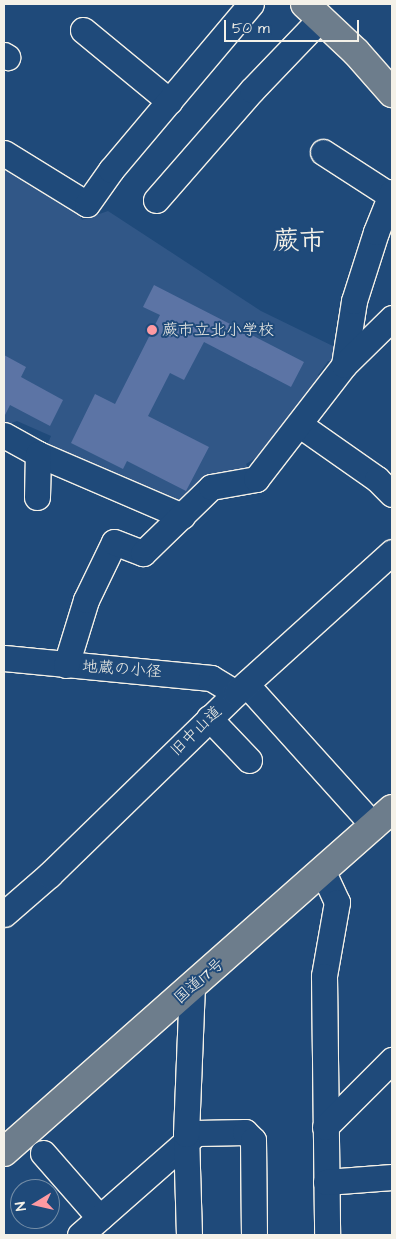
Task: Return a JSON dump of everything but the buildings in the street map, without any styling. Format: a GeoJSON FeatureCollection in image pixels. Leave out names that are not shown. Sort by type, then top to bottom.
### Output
{"type":"FeatureCollection","features":[{"type":"Feature","properties":{"kind":"main road"},"geometry":{"type":"LineString","coordinates":[[313,11],[356,52],[392,93]]}},
{"type":"Feature","properties":{"kind":"main road","name":"国道17号"},"geometry":{"type":"LineString","coordinates":[[4,1152],[383,818]]}},
{"type":"Feature","properties":{"kind":"street"},"geometry":{"type":"LineString","coordinates":[[4,152],[87,204],[111,170],[251,4]]}},
{"type":"Feature","properties":{"kind":"street"},"geometry":{"type":"LineString","coordinates":[[156,200],[252,90],[313,11]]}},
{"type":"Feature","properties":{"kind":"street"},"geometry":{"type":"LineString","coordinates":[[83,30],[169,101]]}},
{"type":"Feature","properties":{"kind":"street"},"geometry":{"type":"LineString","coordinates":[[323,152],[392,194],[384,236],[354,301],[344,365]]}},
{"type":"Feature","properties":{"kind":"street"},"geometry":{"type":"LineString","coordinates":[[66,665],[86,600],[114,542],[144,553],[211,488],[256,478],[300,425],[344,365],[392,318]]}},
{"type":"Feature","properties":{"kind":"street"},"geometry":{"type":"LineString","coordinates":[[300,425],[377,479],[392,494]]}},
{"type":"Feature","properties":{"kind":"street"},"geometry":{"type":"LineString","coordinates":[[4,436],[38,454],[182,516]]}},
{"type":"Feature","properties":{"kind":"street"},"geometry":{"type":"LineString","coordinates":[[37,497],[38,454]]}},
{"type":"Feature","properties":{"kind":"street","name":"旧中山道"},"geometry":{"type":"LineString","coordinates":[[4,914],[50,875],[241,688],[392,552]]}},
{"type":"Feature","properties":{"kind":"street","name":"地蔵の小径"},"geometry":{"type":"LineString","coordinates":[[4,658],[66,665],[160,671],[211,678],[241,688],[383,818]]}},
{"type":"Feature","properties":{"kind":"street"},"geometry":{"type":"LineString","coordinates":[[209,718],[249,760]]}},
{"type":"Feature","properties":{"kind":"street"},"geometry":{"type":"LineString","coordinates":[[323,872],[337,902],[324,976],[327,1235]]}},
{"type":"Feature","properties":{"kind":"street"},"geometry":{"type":"LineString","coordinates":[[189,1235],[186,1143],[192,987]]}},
{"type":"Feature","properties":{"kind":"street"},"geometry":{"type":"LineString","coordinates":[[325,1127],[392,1060]]}},
{"type":"Feature","properties":{"kind":"street"},"geometry":{"type":"LineString","coordinates":[[80,1235],[196,1133],[246,1132],[253,1140],[254,1235]]}},
{"type":"Feature","properties":{"kind":"street"},"geometry":{"type":"LineString","coordinates":[[43,1153],[100,1218]]}},
{"type":"Feature","properties":{"kind":"street"},"geometry":{"type":"LineString","coordinates":[[326,1182],[392,1177]]}},
{"type":"Feature","properties":{"kind":"shaded area","name":"蕨市立北小学校"},"geometry":{"type":"Polygon","coordinates":[[[4,164],[79,213],[82,220],[108,211],[261,311],[339,349],[335,363],[328,361],[318,375],[322,381],[262,454],[246,464],[249,470],[186,500],[171,503],[46,448],[51,436],[17,421],[9,424],[4,422],[4,164]]]}},
{"type":"Feature","properties":{"kind":"place","name":"蕨市立北小学校"},"geometry":{"type":"Point","coordinates":[152,330]}},
{"type":"Feature","properties":{"kind":"district","name":"蕨市"},"geometry":{"type":"Point","coordinates":[299,242]}}]}
